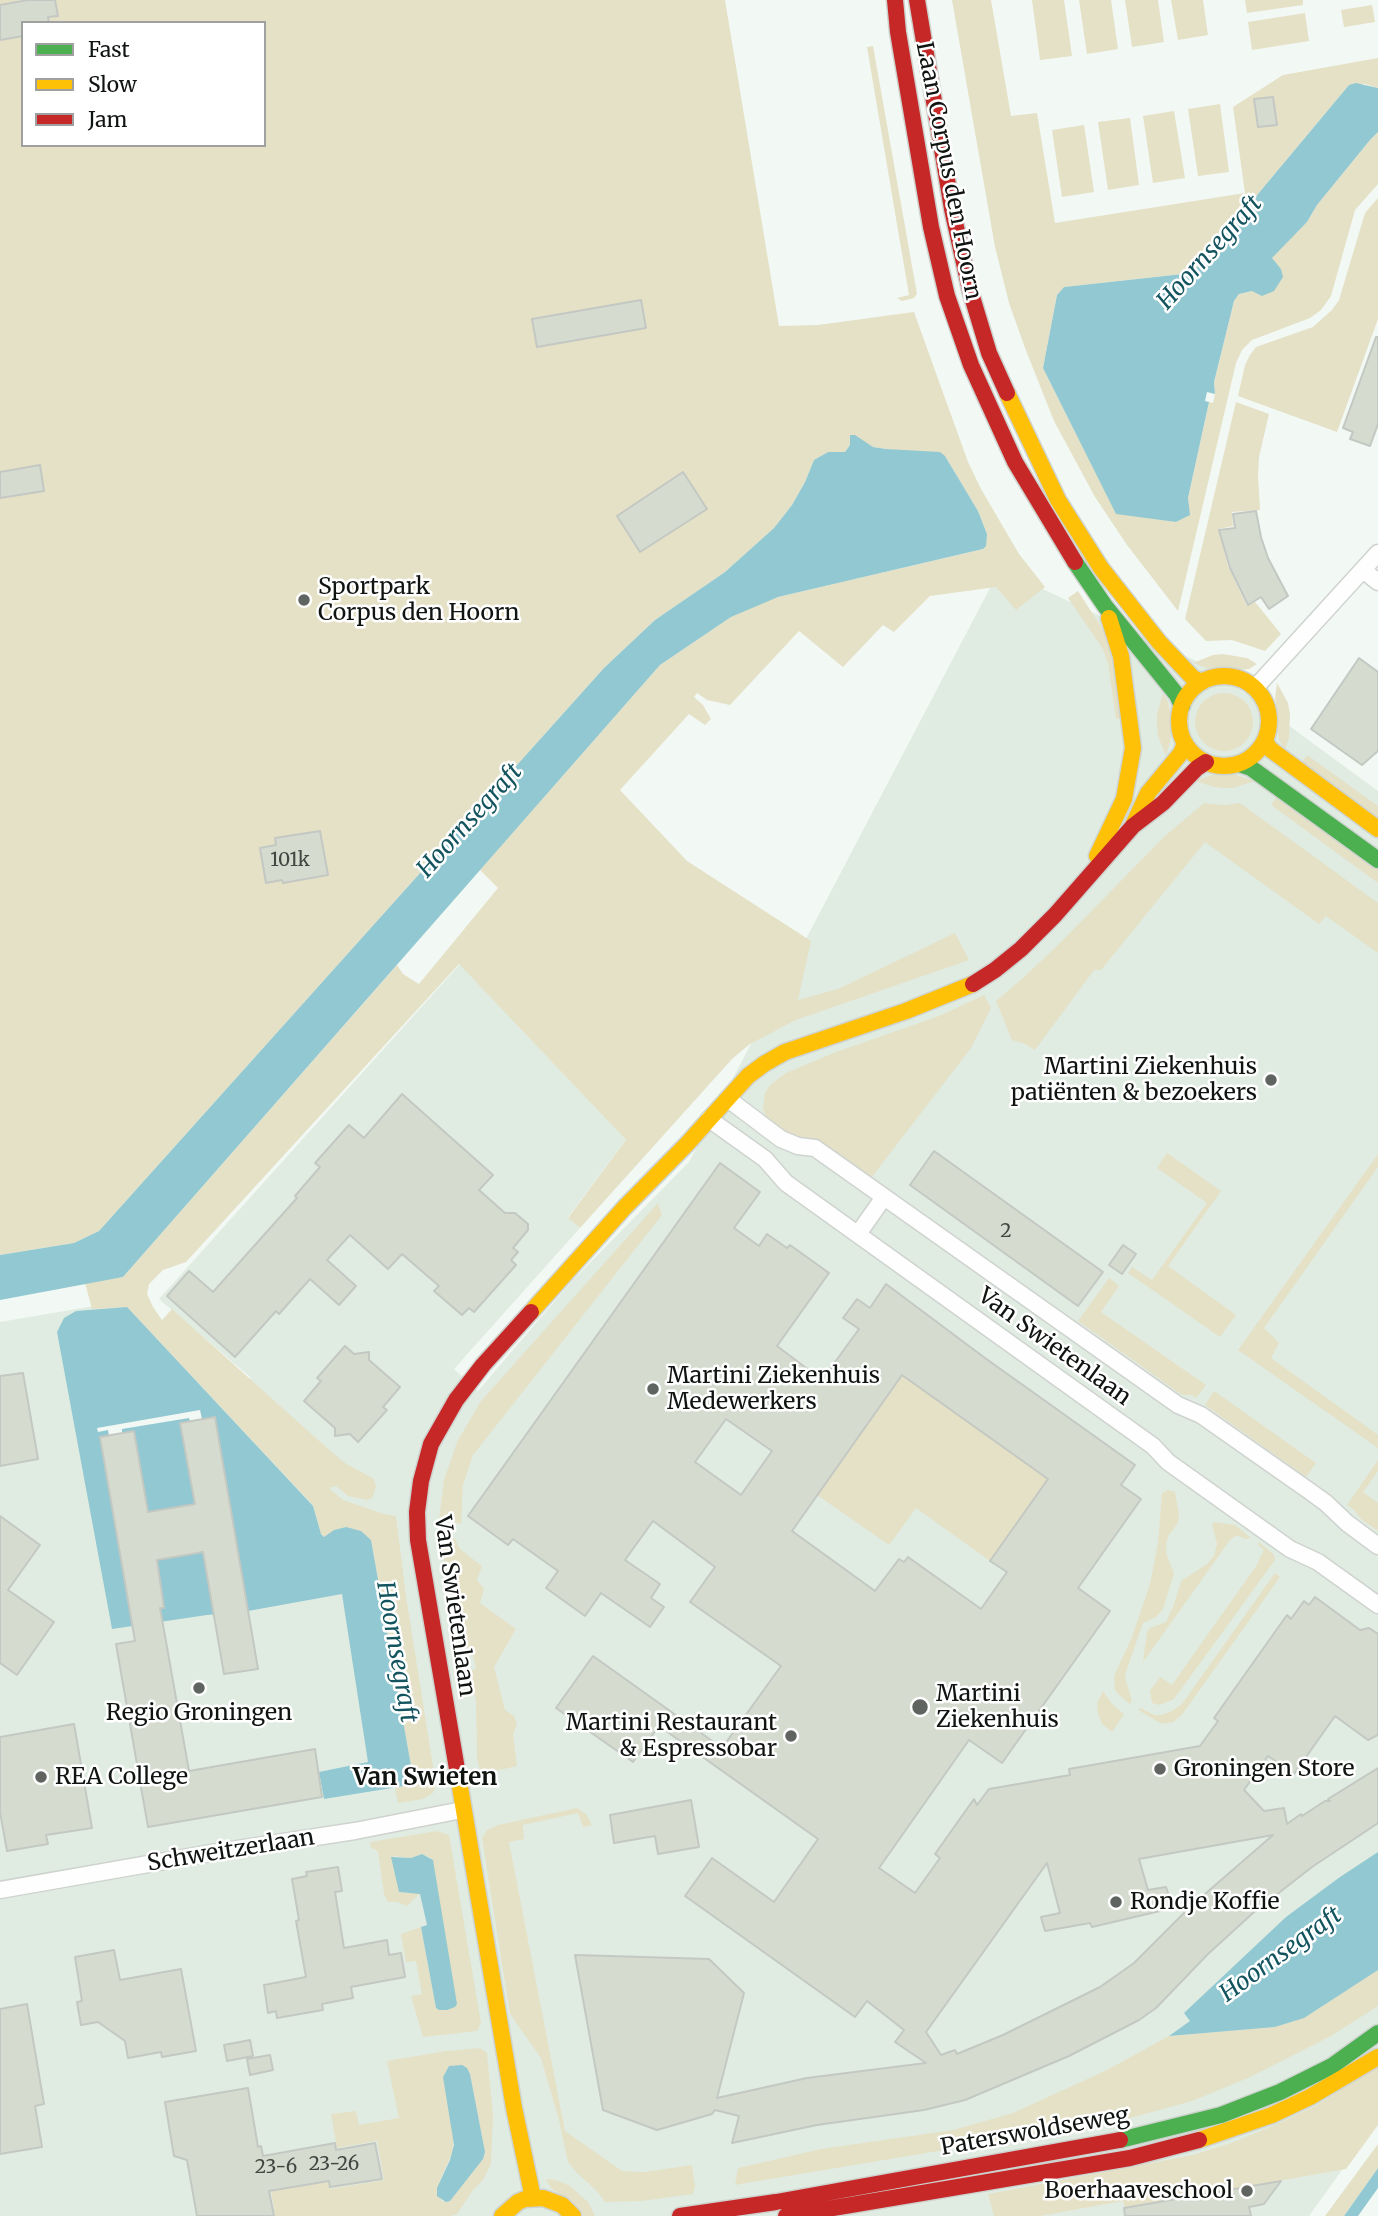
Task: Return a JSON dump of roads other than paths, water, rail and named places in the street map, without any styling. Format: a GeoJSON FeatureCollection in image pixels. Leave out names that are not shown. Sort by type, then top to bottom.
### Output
{"type":"FeatureCollection","features":[{"type":"Feature","properties":{"kind":"main road","name":"Laan Corpus den Hoorn"},"geometry":{"type":"LineString","coordinates":[[895,0],[931,227],[951,308],[971,365],[1016,462],[1066,548],[1105,606],[1177,695],[1182,706]]}},
{"type":"Feature","properties":{"kind":"main road","name":"Laan Corpus den Hoorn"},"geometry":{"type":"LineString","coordinates":[[917,0],[952,209],[970,290],[989,353],[1058,500],[1101,568],[1152,633],[1193,678],[1202,682]]}},
{"type":"Feature","properties":{"kind":"main road"},"geometry":{"type":"LineString","coordinates":[[1075,894],[1118,814],[1128,785],[1133,748],[1121,656],[1105,606]]}},
{"type":"Feature","properties":{"kind":"main road"},"geometry":{"type":"LineString","coordinates":[[1218,676],[1230,676],[1246,681],[1255,688],[1263,697],[1269,713],[1269,724],[1265,741],[1254,755],[1238,764],[1222,766],[1196,756],[1185,743],[1179,722],[1182,706],[1190,692],[1202,682],[1218,676]]}},
{"type":"Feature","properties":{"kind":"main road"},"geometry":{"type":"LineString","coordinates":[[1265,741],[1270,749],[1378,829]]}},
{"type":"Feature","properties":{"kind":"main road","name":"Van Swietenlaan"},"geometry":{"type":"LineString","coordinates":[[1133,826],[1148,793],[1181,753],[1185,743]]}},
{"type":"Feature","properties":{"kind":"main road","name":"Van Swietenlaan"},"geometry":{"type":"LineString","coordinates":[[533,2198],[514,2108],[422,1569],[417,1512],[421,1481],[431,1444],[456,1400],[550,1289],[748,1076],[785,1052],[906,1011],[967,987],[995,970],[1021,949],[1075,894],[1133,826],[1163,803],[1206,762]]}},
{"type":"Feature","properties":{"kind":"main road"},"geometry":{"type":"LineString","coordinates":[[1238,764],[1251,768],[1378,860]]}},
{"type":"Feature","properties":{"kind":"main road","name":"Paterswoldseweg"},"geometry":{"type":"LineString","coordinates":[[680,2216],[776,2202],[1130,2138],[1221,2115],[1280,2092],[1332,2066],[1378,2033]]}},
{"type":"Feature","properties":{"kind":"main road","name":"Paterswoldseweg"},"geometry":{"type":"LineString","coordinates":[[786,2216],[1130,2158],[1218,2136],[1310,2097],[1378,2057]]}},
{"type":"Feature","properties":{"kind":"main road"},"geometry":{"type":"LineString","coordinates":[[502,2216],[518,2202],[533,2198],[553,2200],[568,2209],[573,2216]]}},
{"type":"Feature","properties":{"kind":"street"},"geometry":{"type":"LineString","coordinates":[[1255,688],[1378,553]]}},
{"type":"Feature","properties":{"kind":"street"},"geometry":{"type":"LineString","coordinates":[[1363,570],[1378,582]]}},
{"type":"Feature","properties":{"kind":"street","name":"Van Swietenlaan"},"geometry":{"type":"LineString","coordinates":[[728,1098],[781,1139],[797,1146],[815,1148],[1178,1405],[1201,1415],[1317,1497],[1378,1546]]}},
{"type":"Feature","properties":{"kind":"street","name":"Van Swietenlaan"},"geometry":{"type":"LineString","coordinates":[[709,1119],[765,1159],[786,1183],[1153,1446],[1168,1462],[1290,1549],[1318,1562],[1378,1605]]}},
{"type":"Feature","properties":{"kind":"street"},"geometry":{"type":"LineString","coordinates":[[858,1234],[884,1197]]}},
{"type":"Feature","properties":{"kind":"street","name":"Schweitzerlaan"},"geometry":{"type":"LineString","coordinates":[[0,1890],[355,1831],[462,1810]]}},
{"type":"Feature","properties":{"kind":"water","name":"Hoornsegraft"},"geometry":{"type":"Polygon","coordinates":[[[1356,83],[1378,88],[1378,132],[1317,205],[1307,222],[1272,258],[1281,269],[1283,277],[1274,291],[1262,296],[1252,291],[1239,294],[1234,301],[1214,382],[1215,394],[1207,392],[1205,401],[1209,402],[1188,498],[1190,515],[1176,522],[1116,514],[1043,368],[1057,295],[1064,287],[1192,273],[1349,85],[1356,83]]]}},
{"type":"Feature","properties":{"kind":"water","name":"Hoornsegraft"},"geometry":{"type":"Polygon","coordinates":[[[850,435],[855,435],[873,447],[940,452],[945,456],[978,511],[987,534],[986,546],[983,549],[778,597],[731,617],[660,665],[123,1277],[0,1300],[0,1255],[74,1243],[99,1231],[604,668],[655,620],[725,572],[774,528],[792,505],[814,460],[828,452],[845,452],[850,445],[850,435]]]}},
{"type":"Feature","properties":{"kind":"water"},"geometry":{"type":"Polygon","coordinates":[[[127,1307],[313,1506],[324,1537],[334,1530],[346,1527],[361,1531],[371,1540],[411,1766],[411,1774],[404,1786],[324,1799],[319,1772],[368,1762],[342,1594],[248,1611],[112,1629],[57,1332],[64,1318],[76,1311],[127,1307]]]}},
{"type":"Feature","properties":{"kind":"water","name":"Hoornsegraft"},"geometry":{"type":"Polygon","coordinates":[[[1378,1852],[1378,1970],[1304,2018],[1275,2027],[1169,2036],[1190,2021],[1184,2013],[1286,1917],[1378,1852]]]}},
{"type":"Feature","properties":{"kind":"water"},"geometry":{"type":"Polygon","coordinates":[[[422,1854],[433,1860],[457,2004],[447,2010],[436,2008],[421,1927],[427,1925],[420,1894],[399,1892],[391,1857],[411,1858],[422,1854]]]}},
{"type":"Feature","properties":{"kind":"water"},"geometry":{"type":"Polygon","coordinates":[[[462,2065],[470,2074],[485,2152],[483,2159],[450,2201],[446,2202],[437,2196],[437,2188],[454,2145],[443,2077],[449,2066],[462,2065]]]}},
{"type":"Feature","properties":{"kind":"water"},"geometry":{"type":"Polygon","coordinates":[[[1378,2168],[1378,2188],[1358,2216],[1344,2216],[1378,2168]]]}},
{"type":"Feature","properties":{"kind":"place","name":"Sportpark Corpus den Hoorn"},"geometry":{"type":"Point","coordinates":[304,600]}},
{"type":"Feature","properties":{"kind":"place","name":"Martini Ziekenhuis patiënten & bezoekers"},"geometry":{"type":"Point","coordinates":[1271,1080]}},
{"type":"Feature","properties":{"kind":"place","name":"Martini Ziekenhuis Medewerkers"},"geometry":{"type":"Point","coordinates":[653,1389]}},
{"type":"Feature","properties":{"kind":"place","name":"Regio Groningen"},"geometry":{"type":"Point","coordinates":[199,1688]}},
{"type":"Feature","properties":{"kind":"place","name":"Martini Ziekenhuis"},"geometry":{"type":"Point","coordinates":[920,1707]}},
{"type":"Feature","properties":{"kind":"place","name":"Martini Restaurant & Espressobar"},"geometry":{"type":"Point","coordinates":[791,1736]}},
{"type":"Feature","properties":{"kind":"place","name":"Groningen Store"},"geometry":{"type":"Point","coordinates":[1160,1769]}},
{"type":"Feature","properties":{"kind":"place","name":"REA College"},"geometry":{"type":"Point","coordinates":[41,1777]}},
{"type":"Feature","properties":{"kind":"place","name":"Rondje Koffie"},"geometry":{"type":"Point","coordinates":[1116,1902]}},
{"type":"Feature","properties":{"kind":"place","name":"Boerhaaveschool"},"geometry":{"type":"Point","coordinates":[1247,2191]}},
{"type":"Feature","properties":{"kind":"district","name":"Van Swieten"},"geometry":{"type":"Point","coordinates":[425,1778]}}]}
